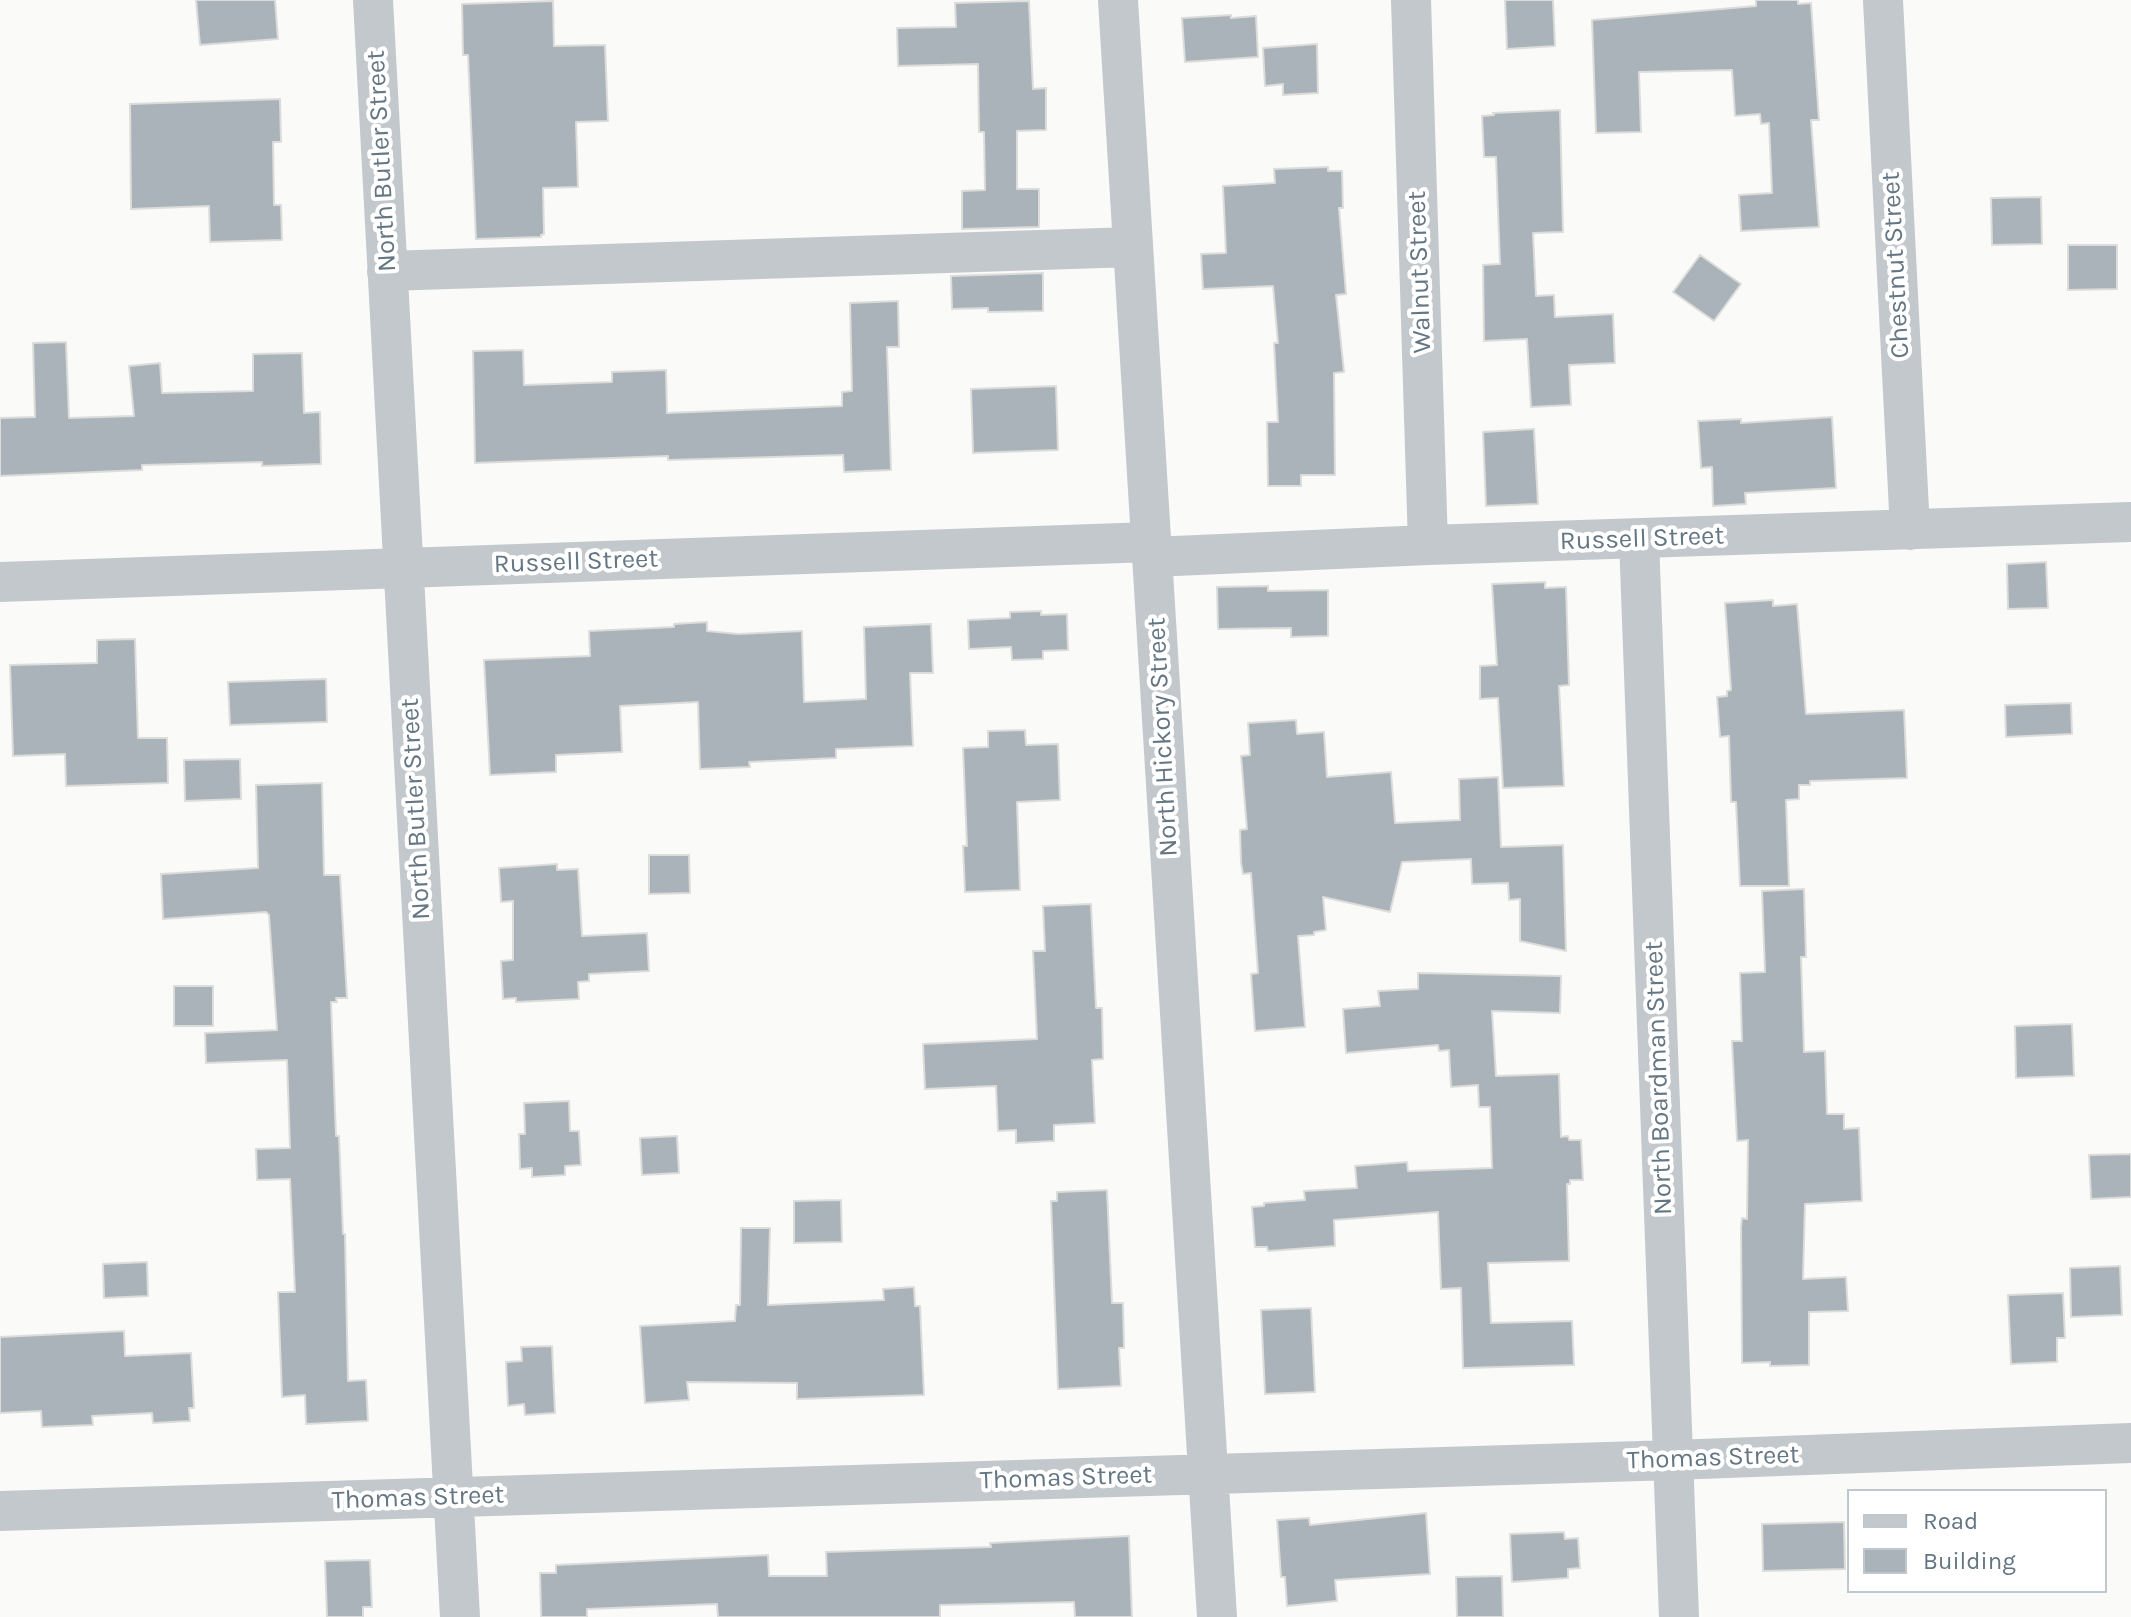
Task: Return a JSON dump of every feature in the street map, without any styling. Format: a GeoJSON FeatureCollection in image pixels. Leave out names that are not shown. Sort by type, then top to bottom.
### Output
{"type":"FeatureCollection","features":[{"type":"Feature","properties":{"kind":"street","name":"North Butler Street"},"geometry":{"type":"LineString","coordinates":[[373,0],[460,1617]]}},
{"type":"Feature","properties":{"kind":"street","name":"North Hickory Street"},"geometry":{"type":"LineString","coordinates":[[1118,0],[1217,1617]]}},
{"type":"Feature","properties":{"kind":"street","name":"Walnut Street"},"geometry":{"type":"LineString","coordinates":[[1411,0],[1428,545]]}},
{"type":"Feature","properties":{"kind":"street","name":"Chestnut Street"},"geometry":{"type":"LineString","coordinates":[[1883,0],[1910,530]]}},
{"type":"Feature","properties":{"kind":"street"},"geometry":{"type":"LineString","coordinates":[[387,271],[1133,247]]}},
{"type":"Feature","properties":{"kind":"street","name":"Russell Street"},"geometry":{"type":"LineString","coordinates":[[0,582],[403,568],[1428,545],[2131,522]]}},
{"type":"Feature","properties":{"kind":"street","name":"North Boardman Street"},"geometry":{"type":"LineString","coordinates":[[1639,539],[1679,1617]]}},
{"type":"Feature","properties":{"kind":"street","name":"Thomas Street"},"geometry":{"type":"LineString","coordinates":[[0,1511],[2131,1443]]}},
{"type":"Feature","properties":{"kind":"building"},"geometry":{"type":"Polygon","coordinates":[[[196,0],[275,0],[278,39],[200,45],[196,0]]]}},
{"type":"Feature","properties":{"kind":"building"},"geometry":{"type":"Polygon","coordinates":[[[1505,0],[1553,0],[1555,46],[1507,49],[1505,0]]]}},
{"type":"Feature","properties":{"kind":"building"},"geometry":{"type":"Polygon","coordinates":[[[1756,0],[1811,3],[1819,120],[1811,120],[1819,227],[1741,231],[1739,195],[1772,193],[1769,123],[1761,124],[1760,114],[1735,116],[1732,70],[1639,72],[1641,132],[1596,133],[1592,20],[1756,6],[1756,0]]]}},
{"type":"Feature","properties":{"kind":"building"},"geometry":{"type":"Polygon","coordinates":[[[553,1],[554,46],[605,45],[608,121],[576,122],[578,187],[543,188],[544,234],[541,237],[476,239],[468,55],[463,55],[462,4],[553,1]]]}},
{"type":"Feature","properties":{"kind":"building"},"geometry":{"type":"Polygon","coordinates":[[[1029,1],[1033,89],[1046,88],[1046,130],[1017,131],[1017,189],[1039,189],[1039,227],[962,229],[962,191],[985,190],[984,132],[979,132],[978,64],[898,66],[897,28],[956,27],[955,3],[1029,1]]]}},
{"type":"Feature","properties":{"kind":"building"},"geometry":{"type":"Polygon","coordinates":[[[1231,15],[1231,18],[1256,16],[1258,57],[1185,62],[1182,18],[1231,15]]]}},
{"type":"Feature","properties":{"kind":"building"},"geometry":{"type":"Polygon","coordinates":[[[1317,44],[1318,93],[1283,95],[1283,84],[1265,86],[1263,48],[1317,44]]]}},
{"type":"Feature","properties":{"kind":"building"},"geometry":{"type":"Polygon","coordinates":[[[280,99],[281,142],[273,142],[274,205],[281,205],[282,240],[210,242],[209,206],[131,209],[130,104],[280,99]]]}},
{"type":"Feature","properties":{"kind":"building"},"geometry":{"type":"Polygon","coordinates":[[[1560,110],[1563,232],[1533,233],[1536,296],[1554,295],[1555,317],[1613,314],[1615,363],[1569,365],[1571,405],[1531,407],[1527,339],[1484,341],[1483,265],[1500,264],[1496,157],[1484,157],[1482,116],[1560,110]]]}},
{"type":"Feature","properties":{"kind":"building"},"geometry":{"type":"Polygon","coordinates":[[[1328,167],[1328,171],[1342,171],[1343,208],[1339,208],[1346,294],[1336,295],[1344,372],[1334,373],[1335,475],[1301,475],[1301,486],[1268,486],[1267,422],[1278,422],[1274,343],[1278,343],[1273,286],[1203,289],[1201,254],[1226,253],[1223,186],[1275,183],[1274,169],[1328,167]]]}},
{"type":"Feature","properties":{"kind":"building"},"geometry":{"type":"Polygon","coordinates":[[[2041,197],[2042,244],[1992,245],[1991,198],[2041,197]]]}},
{"type":"Feature","properties":{"kind":"building"},"geometry":{"type":"Polygon","coordinates":[[[2068,245],[2117,245],[2117,289],[2068,290],[2068,245]]]}},
{"type":"Feature","properties":{"kind":"building"},"geometry":{"type":"Polygon","coordinates":[[[1700,255],[1741,284],[1714,321],[1673,292],[1700,255]]]}},
{"type":"Feature","properties":{"kind":"building"},"geometry":{"type":"Polygon","coordinates":[[[1043,273],[1043,311],[952,309],[951,276],[1043,273]]]}},
{"type":"Feature","properties":{"kind":"building"},"geometry":{"type":"Polygon","coordinates":[[[898,301],[899,347],[887,347],[891,470],[844,472],[843,455],[668,460],[668,456],[475,463],[473,351],[523,350],[524,385],[612,382],[612,372],[666,370],[667,413],[842,406],[842,392],[852,391],[850,303],[898,301]]]}},
{"type":"Feature","properties":{"kind":"building"},"geometry":{"type":"Polygon","coordinates":[[[66,342],[69,418],[134,416],[129,366],[160,363],[162,393],[253,391],[253,354],[302,353],[304,413],[320,412],[321,464],[142,465],[142,470],[0,476],[0,418],[35,417],[33,343],[66,342]]]}},
{"type":"Feature","properties":{"kind":"building"},"geometry":{"type":"Polygon","coordinates":[[[1056,386],[1058,450],[973,453],[971,389],[1056,386]]]}},
{"type":"Feature","properties":{"kind":"building"},"geometry":{"type":"Polygon","coordinates":[[[1832,417],[1836,488],[1745,493],[1746,504],[1713,506],[1712,467],[1701,468],[1698,421],[1741,419],[1741,423],[1832,417]]]}},
{"type":"Feature","properties":{"kind":"building"},"geometry":{"type":"Polygon","coordinates":[[[1534,429],[1538,504],[1486,506],[1483,432],[1534,429]]]}},
{"type":"Feature","properties":{"kind":"building"},"geometry":{"type":"Polygon","coordinates":[[[2046,562],[2048,608],[2008,609],[2007,564],[2046,562]]]}},
{"type":"Feature","properties":{"kind":"building"},"geometry":{"type":"Polygon","coordinates":[[[1545,582],[1545,588],[1566,587],[1569,685],[1559,686],[1564,786],[1503,788],[1498,698],[1480,699],[1480,666],[1497,665],[1492,584],[1545,582]]]}},
{"type":"Feature","properties":{"kind":"building"},"geometry":{"type":"Polygon","coordinates":[[[1268,586],[1268,591],[1328,590],[1328,636],[1291,637],[1291,628],[1218,629],[1217,587],[1268,586]]]}},
{"type":"Feature","properties":{"kind":"building"},"geometry":{"type":"Polygon","coordinates":[[[1773,600],[1773,606],[1797,604],[1806,714],[1904,710],[1907,778],[1810,781],[1810,785],[1799,785],[1799,799],[1786,800],[1789,886],[1740,886],[1736,802],[1731,802],[1729,736],[1720,737],[1717,697],[1727,696],[1727,691],[1731,690],[1725,603],[1773,600]]]}},
{"type":"Feature","properties":{"kind":"building"},"geometry":{"type":"Polygon","coordinates":[[[1041,611],[1041,615],[1067,614],[1068,650],[1043,651],[1043,659],[1012,660],[1011,647],[969,649],[968,620],[1010,618],[1010,612],[1041,611]]]}},
{"type":"Feature","properties":{"kind":"building"},"geometry":{"type":"Polygon","coordinates":[[[707,622],[707,631],[738,634],[802,631],[804,702],[866,699],[864,627],[931,624],[933,673],[910,673],[913,746],[836,749],[836,758],[749,762],[750,767],[700,769],[698,702],[620,706],[622,752],[556,755],[556,772],[490,775],[484,660],[590,656],[589,631],[674,627],[674,624],[707,622]]]}},
{"type":"Feature","properties":{"kind":"building"},"geometry":{"type":"Polygon","coordinates":[[[135,639],[138,738],[167,738],[168,783],[66,786],[65,754],[13,756],[10,665],[97,663],[97,640],[135,639]]]}},
{"type":"Feature","properties":{"kind":"building"},"geometry":{"type":"Polygon","coordinates":[[[326,679],[327,722],[230,725],[228,682],[326,679]]]}},
{"type":"Feature","properties":{"kind":"building"},"geometry":{"type":"Polygon","coordinates":[[[2071,703],[2072,734],[2006,737],[2005,705],[2071,703]]]}},
{"type":"Feature","properties":{"kind":"building"},"geometry":{"type":"Polygon","coordinates":[[[1296,720],[1297,734],[1324,732],[1327,777],[1391,772],[1395,823],[1460,820],[1459,779],[1498,777],[1501,847],[1563,845],[1566,951],[1520,941],[1520,899],[1509,900],[1508,883],[1472,884],[1471,859],[1402,862],[1390,912],[1323,897],[1326,930],[1298,936],[1305,1027],[1255,1031],[1251,974],[1258,973],[1251,873],[1243,874],[1241,863],[1240,830],[1247,829],[1241,756],[1250,755],[1248,723],[1296,720]]]}},
{"type":"Feature","properties":{"kind":"building"},"geometry":{"type":"Polygon","coordinates":[[[1025,730],[1026,745],[1058,744],[1060,800],[1017,802],[1020,890],[965,892],[963,846],[967,846],[963,748],[988,747],[988,731],[1025,730]]]}},
{"type":"Feature","properties":{"kind":"building"},"geometry":{"type":"Polygon","coordinates":[[[240,759],[241,799],[185,801],[184,760],[240,759]]]}},
{"type":"Feature","properties":{"kind":"building"},"geometry":{"type":"Polygon","coordinates":[[[322,783],[324,875],[340,875],[347,998],[336,998],[337,1002],[331,1002],[336,1136],[339,1136],[345,1234],[348,1381],[366,1380],[368,1421],[306,1424],[305,1395],[282,1397],[278,1292],[295,1292],[290,1179],[257,1180],[256,1149],[290,1148],[287,1060],[206,1063],[205,1033],[277,1030],[269,915],[266,912],[163,919],[161,874],[258,868],[256,785],[322,783]]]}},
{"type":"Feature","properties":{"kind":"building"},"geometry":{"type":"Polygon","coordinates":[[[649,855],[689,855],[690,893],[649,894],[649,855]]]}},
{"type":"Feature","properties":{"kind":"building"},"geometry":{"type":"Polygon","coordinates":[[[557,864],[557,870],[578,869],[582,936],[647,933],[649,971],[589,974],[589,981],[578,982],[579,999],[516,1002],[516,998],[503,999],[501,961],[513,960],[513,901],[501,902],[499,868],[557,864]]]}},
{"type":"Feature","properties":{"kind":"building"},"geometry":{"type":"Polygon","coordinates":[[[1804,889],[1806,957],[1801,957],[1804,1052],[1825,1051],[1827,1114],[1844,1114],[1844,1129],[1859,1128],[1862,1201],[1805,1204],[1803,1279],[1846,1277],[1848,1311],[1809,1312],[1809,1365],[1770,1366],[1770,1362],[1742,1363],[1741,1227],[1742,1218],[1747,1219],[1748,1140],[1737,1141],[1732,1041],[1742,1041],[1740,973],[1765,972],[1762,891],[1804,889]]]}},
{"type":"Feature","properties":{"kind":"building"},"geometry":{"type":"Polygon","coordinates":[[[1091,904],[1096,1008],[1102,1008],[1103,1059],[1092,1060],[1095,1123],[1054,1125],[1054,1141],[1016,1143],[1016,1130],[998,1131],[996,1086],[925,1089],[923,1044],[1037,1039],[1033,951],[1045,951],[1043,906],[1091,904]]]}},
{"type":"Feature","properties":{"kind":"building"},"geometry":{"type":"Polygon","coordinates":[[[1418,973],[1561,976],[1560,1013],[1492,1011],[1496,1076],[1559,1074],[1561,1137],[1581,1140],[1583,1180],[1570,1180],[1567,1184],[1569,1261],[1488,1263],[1491,1323],[1572,1321],[1574,1365],[1463,1368],[1461,1288],[1441,1289],[1438,1212],[1334,1220],[1335,1246],[1268,1251],[1267,1247],[1255,1247],[1252,1207],[1305,1200],[1304,1191],[1357,1188],[1355,1166],[1407,1162],[1408,1171],[1492,1168],[1490,1107],[1479,1107],[1478,1085],[1451,1087],[1449,1050],[1439,1051],[1438,1045],[1346,1053],[1343,1009],[1380,1006],[1378,991],[1418,989],[1418,973]]]}},
{"type":"Feature","properties":{"kind":"building"},"geometry":{"type":"Polygon","coordinates":[[[174,986],[213,986],[213,1026],[174,1026],[174,986]]]}},
{"type":"Feature","properties":{"kind":"building"},"geometry":{"type":"Polygon","coordinates":[[[2072,1024],[2074,1076],[2016,1078],[2015,1026],[2072,1024]]]}},
{"type":"Feature","properties":{"kind":"building"},"geometry":{"type":"Polygon","coordinates":[[[569,1101],[570,1131],[579,1131],[581,1165],[565,1166],[565,1175],[532,1177],[532,1168],[520,1169],[519,1134],[525,1134],[524,1103],[569,1101]]]}},
{"type":"Feature","properties":{"kind":"building"},"geometry":{"type":"Polygon","coordinates":[[[677,1136],[679,1173],[642,1175],[640,1138],[677,1136]]]}},
{"type":"Feature","properties":{"kind":"building"},"geometry":{"type":"Polygon","coordinates":[[[2131,1154],[2131,1197],[2091,1199],[2089,1155],[2131,1154]]]}},
{"type":"Feature","properties":{"kind":"building"},"geometry":{"type":"Polygon","coordinates":[[[1107,1190],[1112,1303],[1123,1303],[1124,1348],[1119,1348],[1121,1386],[1058,1389],[1051,1201],[1057,1201],[1057,1192],[1107,1190]]]}},
{"type":"Feature","properties":{"kind":"building"},"geometry":{"type":"Polygon","coordinates":[[[841,1200],[842,1242],[794,1243],[794,1201],[841,1200]]]}},
{"type":"Feature","properties":{"kind":"building"},"geometry":{"type":"Polygon","coordinates":[[[741,1228],[770,1228],[768,1305],[884,1300],[883,1289],[914,1287],[915,1306],[920,1306],[924,1395],[797,1399],[797,1383],[687,1382],[689,1400],[645,1403],[640,1326],[735,1321],[736,1305],[740,1305],[741,1228]]]}},
{"type":"Feature","properties":{"kind":"building"},"geometry":{"type":"Polygon","coordinates":[[[147,1262],[148,1296],[104,1298],[103,1264],[147,1262]]]}},
{"type":"Feature","properties":{"kind":"building"},"geometry":{"type":"Polygon","coordinates":[[[2120,1266],[2122,1315],[2071,1317],[2070,1268],[2120,1266]]]}},
{"type":"Feature","properties":{"kind":"building"},"geometry":{"type":"Polygon","coordinates":[[[2063,1293],[2065,1338],[2057,1338],[2057,1362],[2011,1364],[2008,1295],[2063,1293]]]}},
{"type":"Feature","properties":{"kind":"building"},"geometry":{"type":"Polygon","coordinates":[[[1311,1308],[1315,1392],[1265,1394],[1261,1310],[1311,1308]]]}},
{"type":"Feature","properties":{"kind":"building"},"geometry":{"type":"Polygon","coordinates":[[[124,1331],[125,1356],[191,1353],[194,1408],[189,1408],[190,1421],[153,1423],[152,1413],[92,1416],[93,1425],[42,1427],[41,1411],[0,1413],[0,1337],[124,1331]]]}},
{"type":"Feature","properties":{"kind":"building"},"geometry":{"type":"Polygon","coordinates":[[[552,1346],[555,1413],[525,1415],[524,1404],[508,1406],[506,1362],[522,1361],[521,1347],[552,1346]]]}},
{"type":"Feature","properties":{"kind":"building"},"geometry":{"type":"Polygon","coordinates":[[[1426,1513],[1430,1574],[1335,1580],[1337,1601],[1287,1606],[1285,1577],[1281,1577],[1277,1520],[1309,1518],[1310,1525],[1426,1513]]]}},
{"type":"Feature","properties":{"kind":"building"},"geometry":{"type":"Polygon","coordinates":[[[1844,1522],[1845,1569],[1763,1571],[1762,1524],[1844,1522]]]}},
{"type":"Feature","properties":{"kind":"building"},"geometry":{"type":"Polygon","coordinates":[[[1564,1532],[1565,1539],[1578,1538],[1580,1568],[1568,1569],[1568,1578],[1512,1582],[1510,1534],[1564,1532]]]}},
{"type":"Feature","properties":{"kind":"building"},"geometry":{"type":"Polygon","coordinates":[[[1129,1536],[1132,1617],[1075,1617],[1074,1602],[940,1605],[940,1617],[718,1617],[717,1604],[587,1609],[587,1617],[541,1617],[540,1573],[556,1573],[556,1565],[768,1555],[769,1576],[827,1576],[826,1552],[991,1547],[990,1543],[1129,1536]]]}},
{"type":"Feature","properties":{"kind":"building"},"geometry":{"type":"Polygon","coordinates":[[[370,1560],[372,1607],[363,1607],[363,1617],[327,1617],[325,1561],[370,1560]]]}},
{"type":"Feature","properties":{"kind":"building"},"geometry":{"type":"Polygon","coordinates":[[[1502,1576],[1503,1617],[1457,1617],[1456,1577],[1502,1576]]]}}]}
